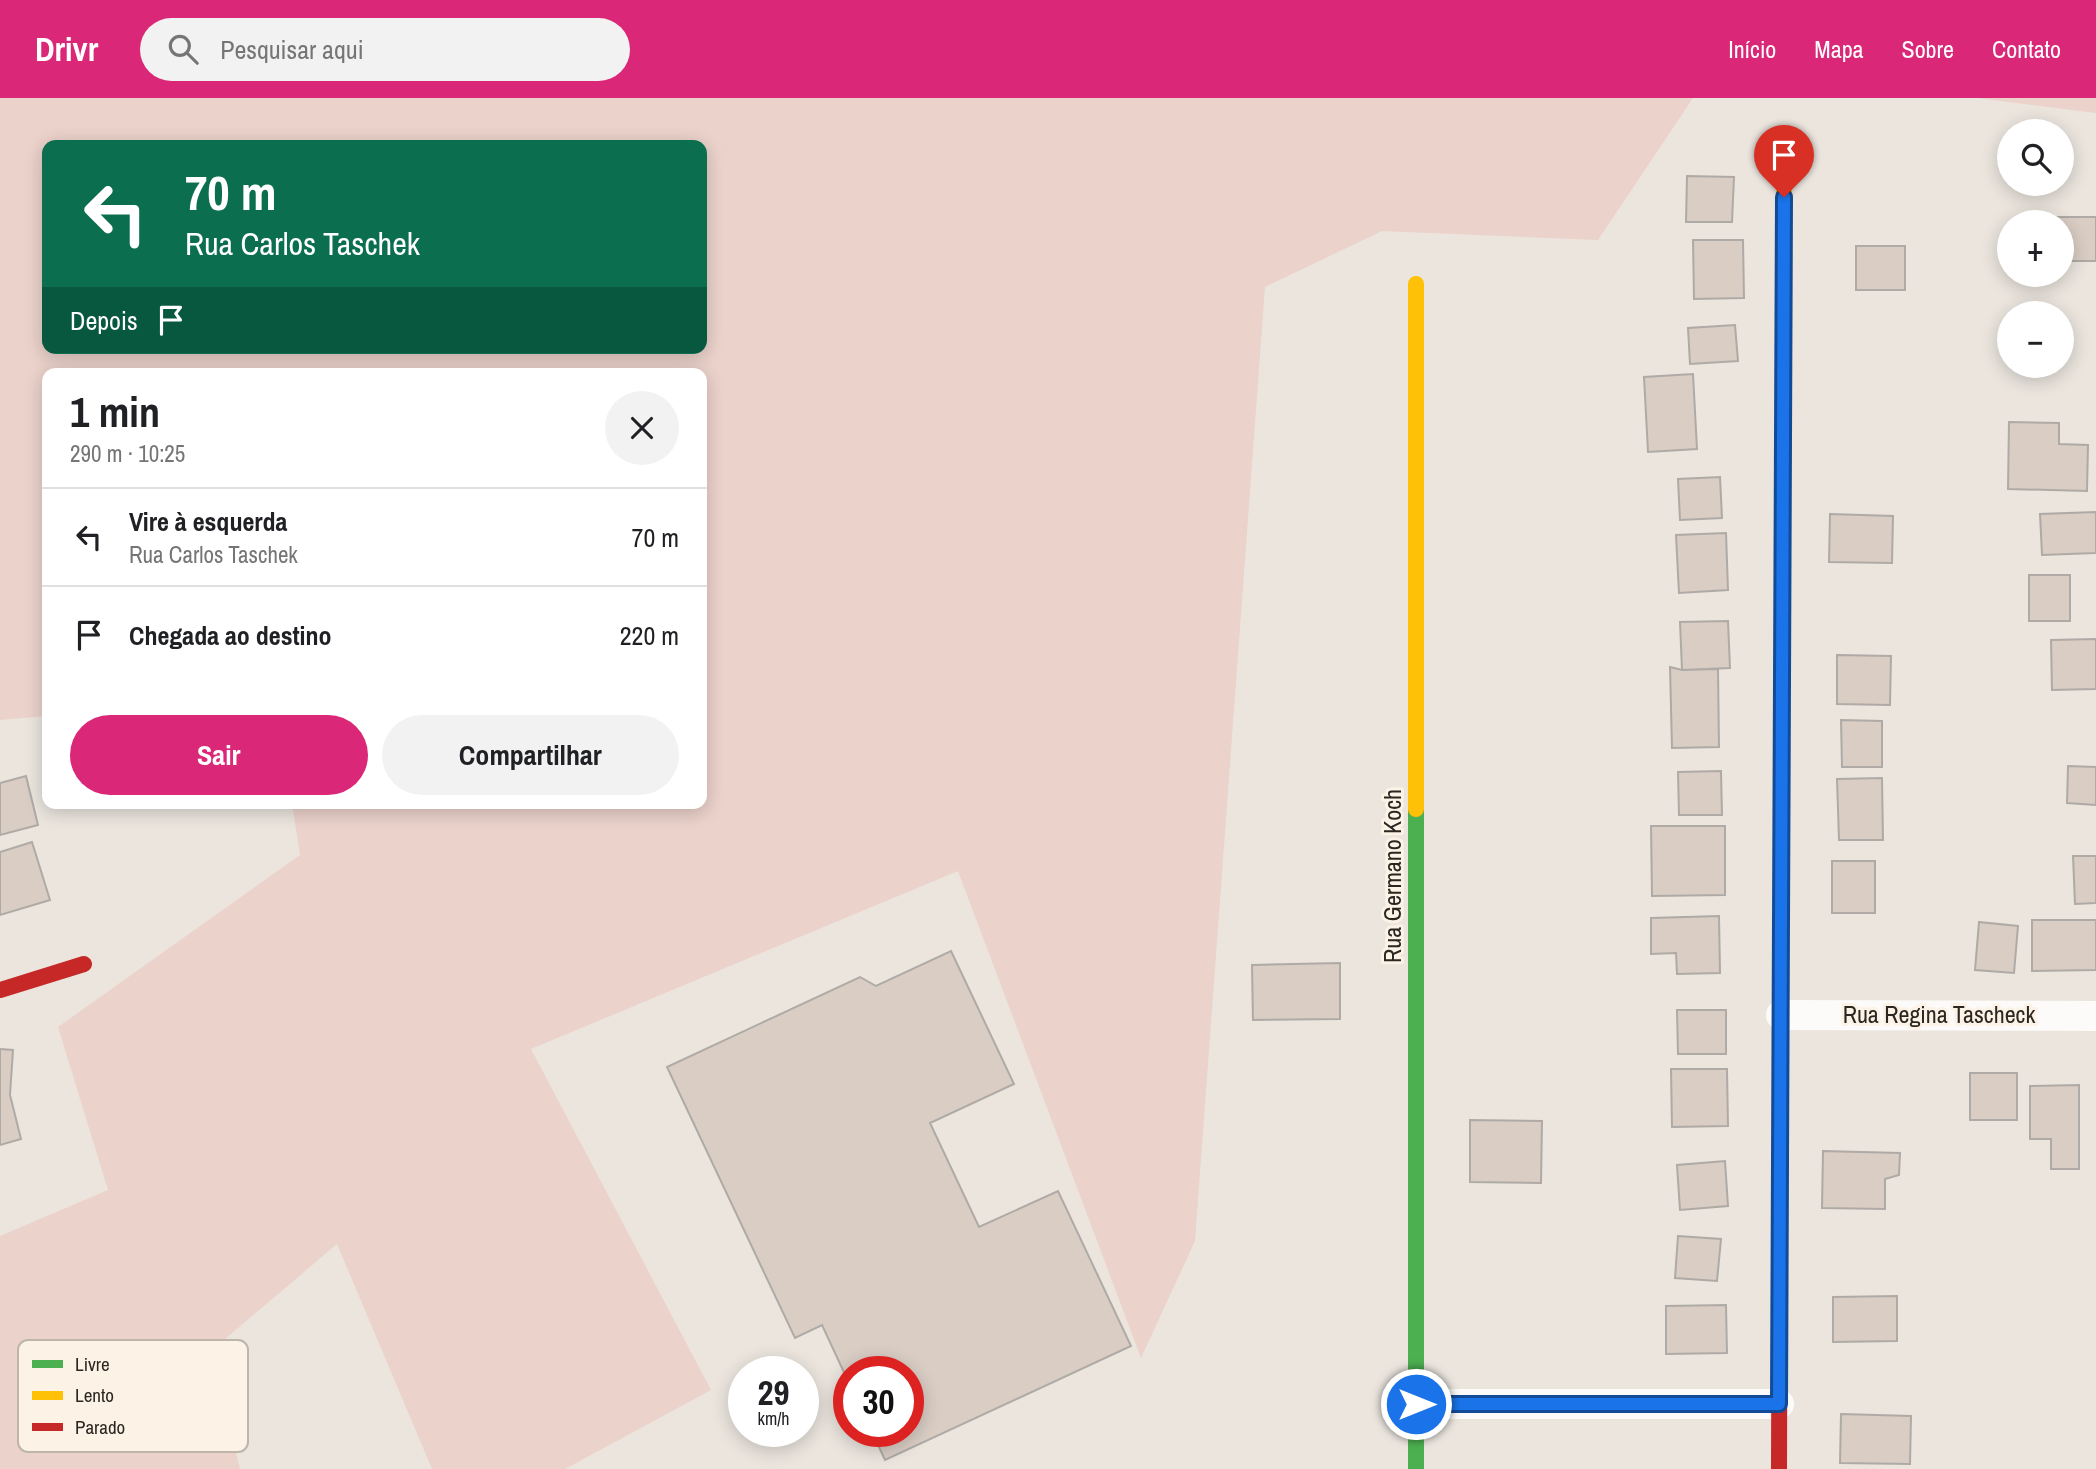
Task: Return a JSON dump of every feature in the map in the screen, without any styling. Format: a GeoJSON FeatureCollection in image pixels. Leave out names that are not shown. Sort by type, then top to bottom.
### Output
{"type":"FeatureCollection","features":[{"type":"Feature","properties":{"kind":"street"},"geometry":{"type":"LineString","coordinates":[[1779,1469],[1784,142]]}},
{"type":"Feature","properties":{"kind":"street","name":"Rua Germano Koch"},"geometry":{"type":"LineString","coordinates":[[1416,284],[1416,1469]]}},
{"type":"Feature","properties":{"kind":"street"},"geometry":{"type":"LineString","coordinates":[[0,990],[84,964]]}},
{"type":"Feature","properties":{"kind":"street","name":"Rua Regina Tascheck"},"geometry":{"type":"LineString","coordinates":[[1781,1015],[2096,1016]]}},
{"type":"Feature","properties":{"kind":"street"},"geometry":{"type":"LineString","coordinates":[[1416,1404],[1779,1404]]}},
{"type":"Feature","properties":{"kind":"shaded area"},"geometry":{"type":"Polygon","coordinates":[[[0,98],[1693,98],[1598,240],[1382,231],[1265,287],[1195,1241],[1141,1358],[958,871],[531,1049],[711,1390],[565,1469],[432,1469],[337,1244],[224,1340],[18,1340],[18,1452],[236,1452],[240,1469],[0,1469],[0,1236],[108,1190],[58,1027],[300,855],[293,809],[707,809],[707,368],[42,368],[42,716],[0,720],[0,98]]]}},
{"type":"Feature","properties":{"kind":"shaded area"},"geometry":{"type":"Polygon","coordinates":[[[1977,98],[2096,98],[2096,113],[1977,98]]]}},
{"type":"Feature","properties":{"kind":"building"},"geometry":{"type":"Polygon","coordinates":[[[1687,176],[1734,177],[1732,222],[1686,222],[1687,176]]]}},
{"type":"Feature","properties":{"kind":"building"},"geometry":{"type":"Polygon","coordinates":[[[2074,217],[2096,217],[2096,261],[2074,261],[2074,217]]]}},
{"type":"Feature","properties":{"kind":"building"},"geometry":{"type":"Polygon","coordinates":[[[1693,240],[1743,240],[1744,298],[1694,299],[1693,240]]]}},
{"type":"Feature","properties":{"kind":"building"},"geometry":{"type":"Polygon","coordinates":[[[1856,246],[1905,246],[1905,290],[1856,290],[1856,246]]]}},
{"type":"Feature","properties":{"kind":"building"},"geometry":{"type":"Polygon","coordinates":[[[1735,325],[1738,361],[1690,364],[1688,328],[1735,325]]]}},
{"type":"Feature","properties":{"kind":"building"},"geometry":{"type":"Polygon","coordinates":[[[1693,374],[1697,449],[1648,452],[1644,377],[1693,374]]]}},
{"type":"Feature","properties":{"kind":"building"},"geometry":{"type":"Polygon","coordinates":[[[2009,422],[2059,423],[2059,444],[2088,445],[2087,491],[2008,489],[2009,422]]]}},
{"type":"Feature","properties":{"kind":"building"},"geometry":{"type":"Polygon","coordinates":[[[1720,477],[1722,518],[1680,520],[1678,479],[1720,477]]]}},
{"type":"Feature","properties":{"kind":"building"},"geometry":{"type":"Polygon","coordinates":[[[2096,512],[2096,553],[2042,555],[2040,514],[2096,512]]]}},
{"type":"Feature","properties":{"kind":"building"},"geometry":{"type":"Polygon","coordinates":[[[1830,514],[1893,516],[1892,563],[1829,562],[1830,514]]]}},
{"type":"Feature","properties":{"kind":"building"},"geometry":{"type":"Polygon","coordinates":[[[1726,533],[1728,590],[1679,593],[1676,535],[1726,533]]]}},
{"type":"Feature","properties":{"kind":"building"},"geometry":{"type":"Polygon","coordinates":[[[2029,575],[2070,575],[2070,621],[2029,621],[2029,575]]]}},
{"type":"Feature","properties":{"kind":"building"},"geometry":{"type":"Polygon","coordinates":[[[1728,621],[1730,668],[1682,670],[1680,622],[1728,621]]]}},
{"type":"Feature","properties":{"kind":"building"},"geometry":{"type":"Polygon","coordinates":[[[2096,639],[2096,689],[2052,690],[2051,640],[2096,639]]]}},
{"type":"Feature","properties":{"kind":"building"},"geometry":{"type":"Polygon","coordinates":[[[1837,655],[1891,656],[1890,705],[1837,704],[1837,655]]]}},
{"type":"Feature","properties":{"kind":"building"},"geometry":{"type":"Polygon","coordinates":[[[1670,667],[1682,670],[1718,669],[1719,747],[1672,748],[1670,667]]]}},
{"type":"Feature","properties":{"kind":"building"},"geometry":{"type":"Polygon","coordinates":[[[1841,720],[1882,721],[1882,767],[1842,767],[1841,720]]]}},
{"type":"Feature","properties":{"kind":"building"},"geometry":{"type":"Polygon","coordinates":[[[2068,766],[2096,767],[2096,805],[2067,803],[2068,766]]]}},
{"type":"Feature","properties":{"kind":"building"},"geometry":{"type":"Polygon","coordinates":[[[1721,771],[1722,815],[1679,815],[1678,772],[1721,771]]]}},
{"type":"Feature","properties":{"kind":"building"},"geometry":{"type":"Polygon","coordinates":[[[26,776],[38,825],[0,835],[0,783],[26,776]]]}},
{"type":"Feature","properties":{"kind":"building"},"geometry":{"type":"Polygon","coordinates":[[[1882,778],[1883,840],[1839,840],[1837,779],[1882,778]]]}},
{"type":"Feature","properties":{"kind":"building"},"geometry":{"type":"Polygon","coordinates":[[[1651,826],[1725,826],[1725,895],[1652,896],[1651,826]]]}},
{"type":"Feature","properties":{"kind":"building"},"geometry":{"type":"Polygon","coordinates":[[[32,842],[50,900],[0,915],[0,852],[32,842]]]}},
{"type":"Feature","properties":{"kind":"building"},"geometry":{"type":"Polygon","coordinates":[[[2073,856],[2096,856],[2096,903],[2075,904],[2073,856]]]}},
{"type":"Feature","properties":{"kind":"building"},"geometry":{"type":"Polygon","coordinates":[[[1832,861],[1875,861],[1875,913],[1832,913],[1832,861]]]}},
{"type":"Feature","properties":{"kind":"building"},"geometry":{"type":"Polygon","coordinates":[[[1719,916],[1720,973],[1677,974],[1676,953],[1651,954],[1651,918],[1719,916]]]}},
{"type":"Feature","properties":{"kind":"building"},"geometry":{"type":"Polygon","coordinates":[[[2032,920],[2096,920],[2096,970],[2032,971],[2032,920]]]}},
{"type":"Feature","properties":{"kind":"building"},"geometry":{"type":"Polygon","coordinates":[[[1979,922],[2018,926],[2014,973],[1975,970],[1979,922]]]}},
{"type":"Feature","properties":{"kind":"building"},"geometry":{"type":"Polygon","coordinates":[[[951,951],[1014,1084],[930,1123],[979,1227],[1058,1191],[1131,1346],[924,1442],[924,1356],[836,1356],[822,1325],[795,1338],[667,1067],[860,977],[876,986],[951,951]]]}},
{"type":"Feature","properties":{"kind":"building"},"geometry":{"type":"Polygon","coordinates":[[[1340,963],[1340,1019],[1253,1020],[1252,965],[1340,963]]]}},
{"type":"Feature","properties":{"kind":"building"},"geometry":{"type":"Polygon","coordinates":[[[1677,1010],[1726,1010],[1726,1054],[1678,1054],[1677,1010]]]}},
{"type":"Feature","properties":{"kind":"building"},"geometry":{"type":"Polygon","coordinates":[[[0,1049],[13,1050],[10,1095],[21,1139],[0,1145],[0,1049]]]}},
{"type":"Feature","properties":{"kind":"building"},"geometry":{"type":"Polygon","coordinates":[[[1671,1069],[1727,1069],[1728,1126],[1672,1127],[1671,1069]]]}},
{"type":"Feature","properties":{"kind":"building"},"geometry":{"type":"Polygon","coordinates":[[[1970,1073],[2017,1073],[2017,1120],[1970,1120],[1970,1073]]]}},
{"type":"Feature","properties":{"kind":"building"},"geometry":{"type":"Polygon","coordinates":[[[2079,1085],[2079,1169],[2051,1169],[2051,1139],[2030,1139],[2030,1086],[2079,1085]]]}},
{"type":"Feature","properties":{"kind":"building"},"geometry":{"type":"Polygon","coordinates":[[[1470,1120],[1542,1121],[1541,1183],[1470,1182],[1470,1120]]]}},
{"type":"Feature","properties":{"kind":"building"},"geometry":{"type":"Polygon","coordinates":[[[1823,1151],[1900,1153],[1899,1175],[1885,1179],[1885,1209],[1822,1208],[1823,1151]]]}},
{"type":"Feature","properties":{"kind":"building"},"geometry":{"type":"Polygon","coordinates":[[[1725,1161],[1728,1206],[1680,1210],[1677,1165],[1725,1161]]]}},
{"type":"Feature","properties":{"kind":"building"},"geometry":{"type":"Polygon","coordinates":[[[1678,1236],[1721,1239],[1717,1281],[1675,1278],[1678,1236]]]}},
{"type":"Feature","properties":{"kind":"building"},"geometry":{"type":"Polygon","coordinates":[[[1897,1296],[1897,1341],[1833,1342],[1833,1297],[1897,1296]]]}},
{"type":"Feature","properties":{"kind":"building"},"geometry":{"type":"Polygon","coordinates":[[[1726,1305],[1727,1353],[1666,1354],[1666,1306],[1726,1305]]]}},
{"type":"Feature","properties":{"kind":"building"},"geometry":{"type":"Polygon","coordinates":[[[1841,1414],[1911,1416],[1910,1464],[1840,1463],[1841,1414]]]}},
{"type":"Feature","properties":{"kind":"building"},"geometry":{"type":"Polygon","coordinates":[[[879,1447],[913,1447],[885,1460],[879,1447]]]}},
{"type":"Feature","properties":{"kind":"traffic: fast"},"geometry":{"type":"LineString","coordinates":[[1416,809],[1416,1469]]}},
{"type":"Feature","properties":{"kind":"traffic: slow"},"geometry":{"type":"LineString","coordinates":[[1784,142],[1784,269]]}},
{"type":"Feature","properties":{"kind":"traffic: slow"},"geometry":{"type":"LineString","coordinates":[[1416,284],[1416,809]]}},
{"type":"Feature","properties":{"kind":"traffic: slow"},"geometry":{"type":"LineString","coordinates":[[1780,1117],[1782,668]]}},
{"type":"Feature","properties":{"kind":"traffic: jam"},"geometry":{"type":"LineString","coordinates":[[1782,668],[1784,269]]}},
{"type":"Feature","properties":{"kind":"traffic: jam"},"geometry":{"type":"LineString","coordinates":[[0,990],[84,964]]}},
{"type":"Feature","properties":{"kind":"traffic: jam"},"geometry":{"type":"LineString","coordinates":[[1779,1469],[1780,1117]]}},
{"type":"Feature","properties":{"kind":"route"},"geometry":{"type":"LineString","coordinates":[[1416,1404],[1779,1404],[1784,197]]}}]}
